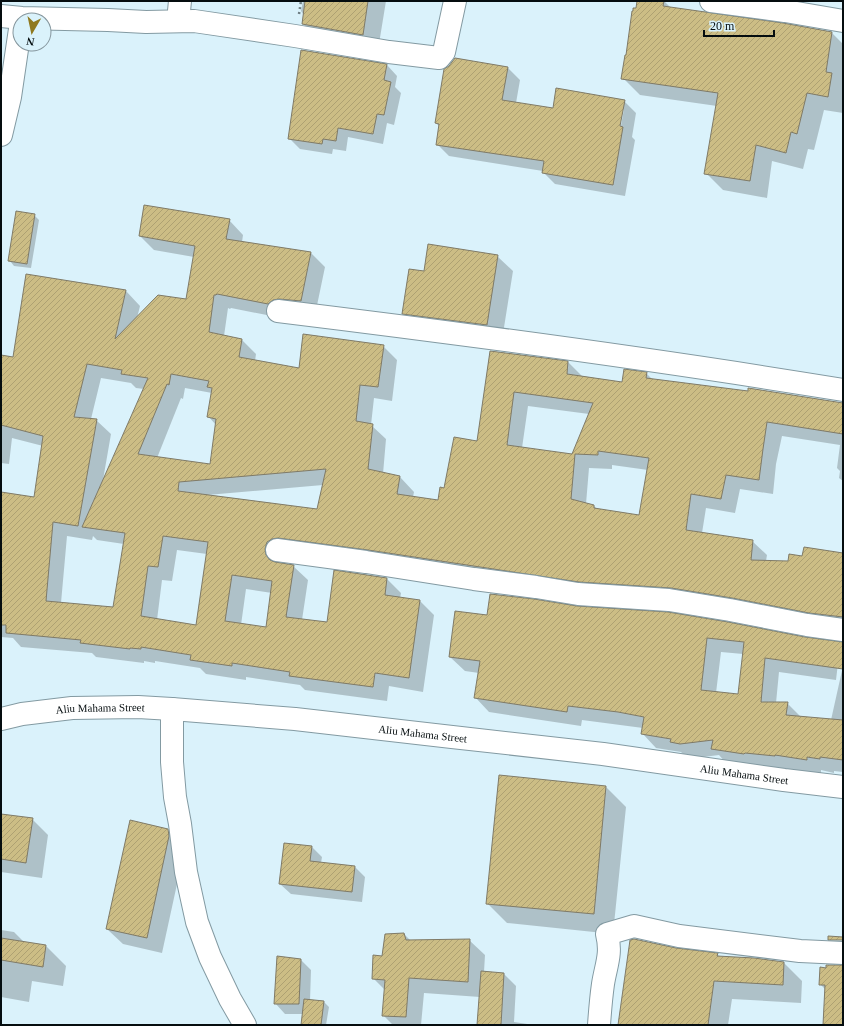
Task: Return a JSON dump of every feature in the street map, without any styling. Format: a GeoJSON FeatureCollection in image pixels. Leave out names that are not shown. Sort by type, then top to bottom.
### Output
{"type":"FeatureCollection","features":[{"type":"Feature","properties":{"kind":"street"},"geometry":{"type":"LineString","coordinates":[[52,18],[146,22],[179,11],[202,22],[396,53],[439,58],[444,52],[455,1]]}},
{"type":"Feature","properties":{"kind":"street"},"geometry":{"type":"LineString","coordinates":[[711,1],[843,21]]}},
{"type":"Feature","properties":{"kind":"street"},"geometry":{"type":"LineString","coordinates":[[1,135],[10,97],[14,52]]}},
{"type":"Feature","properties":{"kind":"street"},"geometry":{"type":"LineString","coordinates":[[278,311],[603,354],[843,390]]}},
{"type":"Feature","properties":{"kind":"street"},"geometry":{"type":"LineString","coordinates":[[277,550],[578,594],[669,600],[843,630]]}},
{"type":"Feature","properties":{"kind":"street","name":"Aliu Mahama Street"},"geometry":{"type":"LineString","coordinates":[[1,719],[22,714],[72,708],[138,707],[172,709],[295,719],[492,741],[603,754],[843,787]]}},
{"type":"Feature","properties":{"kind":"street"},"geometry":{"type":"LineString","coordinates":[[172,709],[172,762],[175,796],[186,872],[197,922],[210,957],[230,999],[245,1025]]}},
{"type":"Feature","properties":{"kind":"street"},"geometry":{"type":"LineString","coordinates":[[599,1025],[603,983],[610,954],[607,934],[634,926],[679,936],[800,951],[843,953]]}},
{"type":"Feature","properties":{"kind":"building"},"geometry":{"type":"Polygon","coordinates":[[[305,1],[368,1],[363,35],[302,24],[305,1]]]}},
{"type":"Feature","properties":{"kind":"building"},"geometry":{"type":"Polygon","coordinates":[[[637,1],[664,1],[663,6],[783,23],[832,32],[826,72],[832,73],[828,97],[807,93],[797,134],[791,132],[786,153],[756,145],[750,181],[704,174],[718,93],[621,79],[632,11],[633,8],[636,8],[637,1]]]}},
{"type":"Feature","properties":{"kind":"building"},"geometry":{"type":"Polygon","coordinates":[[[301,50],[387,64],[384,80],[391,82],[384,115],[377,114],[373,134],[338,128],[336,141],[323,139],[322,144],[288,139],[301,50]]]}},
{"type":"Feature","properties":{"kind":"building"},"geometry":{"type":"Polygon","coordinates":[[[455,58],[508,67],[502,100],[553,108],[556,88],[625,100],[620,126],[623,127],[613,185],[542,173],[544,161],[436,145],[439,124],[435,123],[444,69],[449,66],[455,58]]]}},
{"type":"Feature","properties":{"kind":"building"},"geometry":{"type":"Polygon","coordinates":[[[144,205],[230,219],[226,239],[311,252],[301,301],[279,299],[273,300],[268,304],[217,294],[214,295],[209,332],[242,339],[239,357],[299,368],[303,334],[384,345],[378,387],[360,385],[356,421],[373,424],[368,469],[400,476],[397,494],[438,500],[440,487],[444,488],[454,437],[477,441],[490,351],[568,361],[567,374],[622,382],[624,369],[647,372],[646,378],[748,391],[748,388],[843,403],[843,434],[767,422],[759,480],[726,475],[721,499],[691,494],[686,530],[753,540],[751,560],[788,561],[789,554],[802,556],[804,547],[843,553],[843,617],[809,613],[671,588],[579,582],[278,538],[267,542],[265,549],[266,555],[270,560],[294,565],[286,617],[327,622],[334,570],[387,578],[385,595],[420,600],[409,678],[375,673],[373,687],[289,676],[290,672],[232,663],[232,666],[190,660],[191,655],[141,647],[141,649],[130,649],[80,643],[81,640],[6,633],[6,625],[1,625],[1,492],[34,497],[43,436],[1,425],[1,355],[13,357],[26,274],[126,290],[115,339],[158,295],[186,299],[195,246],[139,236],[144,205]],[[87,364],[74,417],[97,419],[78,526],[53,522],[46,601],[113,607],[125,533],[82,527],[148,378],[121,374],[122,370],[87,364]],[[171,374],[169,385],[167,384],[138,454],[210,464],[216,419],[207,417],[212,388],[207,387],[209,381],[171,374]],[[514,392],[507,445],[572,454],[593,403],[514,392]],[[598,451],[598,455],[575,454],[571,499],[594,505],[594,508],[639,515],[649,458],[598,451]],[[326,469],[179,482],[178,491],[317,509],[326,469]],[[163,536],[158,567],[148,566],[141,616],[196,625],[208,542],[163,536]],[[232,575],[225,621],[266,627],[272,581],[232,575]]]}},
{"type":"Feature","properties":{"kind":"building"},"geometry":{"type":"Polygon","coordinates":[[[16,211],[35,214],[27,264],[8,261],[16,211]]]}},
{"type":"Feature","properties":{"kind":"building"},"geometry":{"type":"Polygon","coordinates":[[[428,244],[498,255],[487,325],[402,314],[409,269],[424,271],[428,244]]]}},
{"type":"Feature","properties":{"kind":"building"},"geometry":{"type":"Polygon","coordinates":[[[490,594],[577,606],[668,612],[805,637],[843,642],[843,669],[765,658],[761,702],[788,702],[786,715],[843,720],[843,760],[807,757],[807,760],[775,755],[744,754],[711,749],[713,740],[680,744],[670,742],[671,739],[641,734],[644,717],[618,712],[568,706],[567,712],[474,698],[480,661],[449,657],[455,611],[487,615],[490,594]],[[707,638],[701,690],[738,694],[744,642],[707,638]]]}},
{"type":"Feature","properties":{"kind":"building"},"geometry":{"type":"Polygon","coordinates":[[[499,775],[606,786],[594,914],[486,904],[499,775]]]}},
{"type":"Feature","properties":{"kind":"building"},"geometry":{"type":"Polygon","coordinates":[[[1,814],[33,818],[26,863],[1,859],[1,814]]]}},
{"type":"Feature","properties":{"kind":"building"},"geometry":{"type":"Polygon","coordinates":[[[130,820],[168,829],[169,836],[147,938],[106,929],[130,820]]]}},
{"type":"Feature","properties":{"kind":"building"},"geometry":{"type":"Polygon","coordinates":[[[284,843],[312,846],[310,861],[355,866],[352,892],[279,884],[284,843]]]}},
{"type":"Feature","properties":{"kind":"building"},"geometry":{"type":"Polygon","coordinates":[[[404,933],[406,940],[470,939],[468,982],[409,978],[406,1017],[382,1016],[385,980],[372,979],[373,955],[382,956],[385,934],[404,933]]]}},
{"type":"Feature","properties":{"kind":"building"},"geometry":{"type":"Polygon","coordinates":[[[828,936],[843,937],[843,940],[828,940],[828,936]]]}},
{"type":"Feature","properties":{"kind":"building"},"geometry":{"type":"Polygon","coordinates":[[[1,938],[46,945],[43,967],[1,960],[1,938]]]}},
{"type":"Feature","properties":{"kind":"building"},"geometry":{"type":"Polygon","coordinates":[[[634,939],[676,948],[718,953],[717,956],[754,958],[784,962],[783,985],[714,981],[708,1025],[618,1025],[630,940],[634,939]]]}},
{"type":"Feature","properties":{"kind":"building"},"geometry":{"type":"Polygon","coordinates":[[[277,956],[301,959],[299,1004],[274,1004],[277,956]]]}},
{"type":"Feature","properties":{"kind":"building"},"geometry":{"type":"Polygon","coordinates":[[[826,965],[843,965],[843,1025],[823,1025],[825,985],[819,985],[820,967],[826,968],[826,965]]]}},
{"type":"Feature","properties":{"kind":"building"},"geometry":{"type":"Polygon","coordinates":[[[481,971],[504,973],[501,1025],[477,1025],[481,971]]]}},
{"type":"Feature","properties":{"kind":"building"},"geometry":{"type":"Polygon","coordinates":[[[304,999],[324,1001],[321,1025],[301,1025],[304,999]]]}}]}
